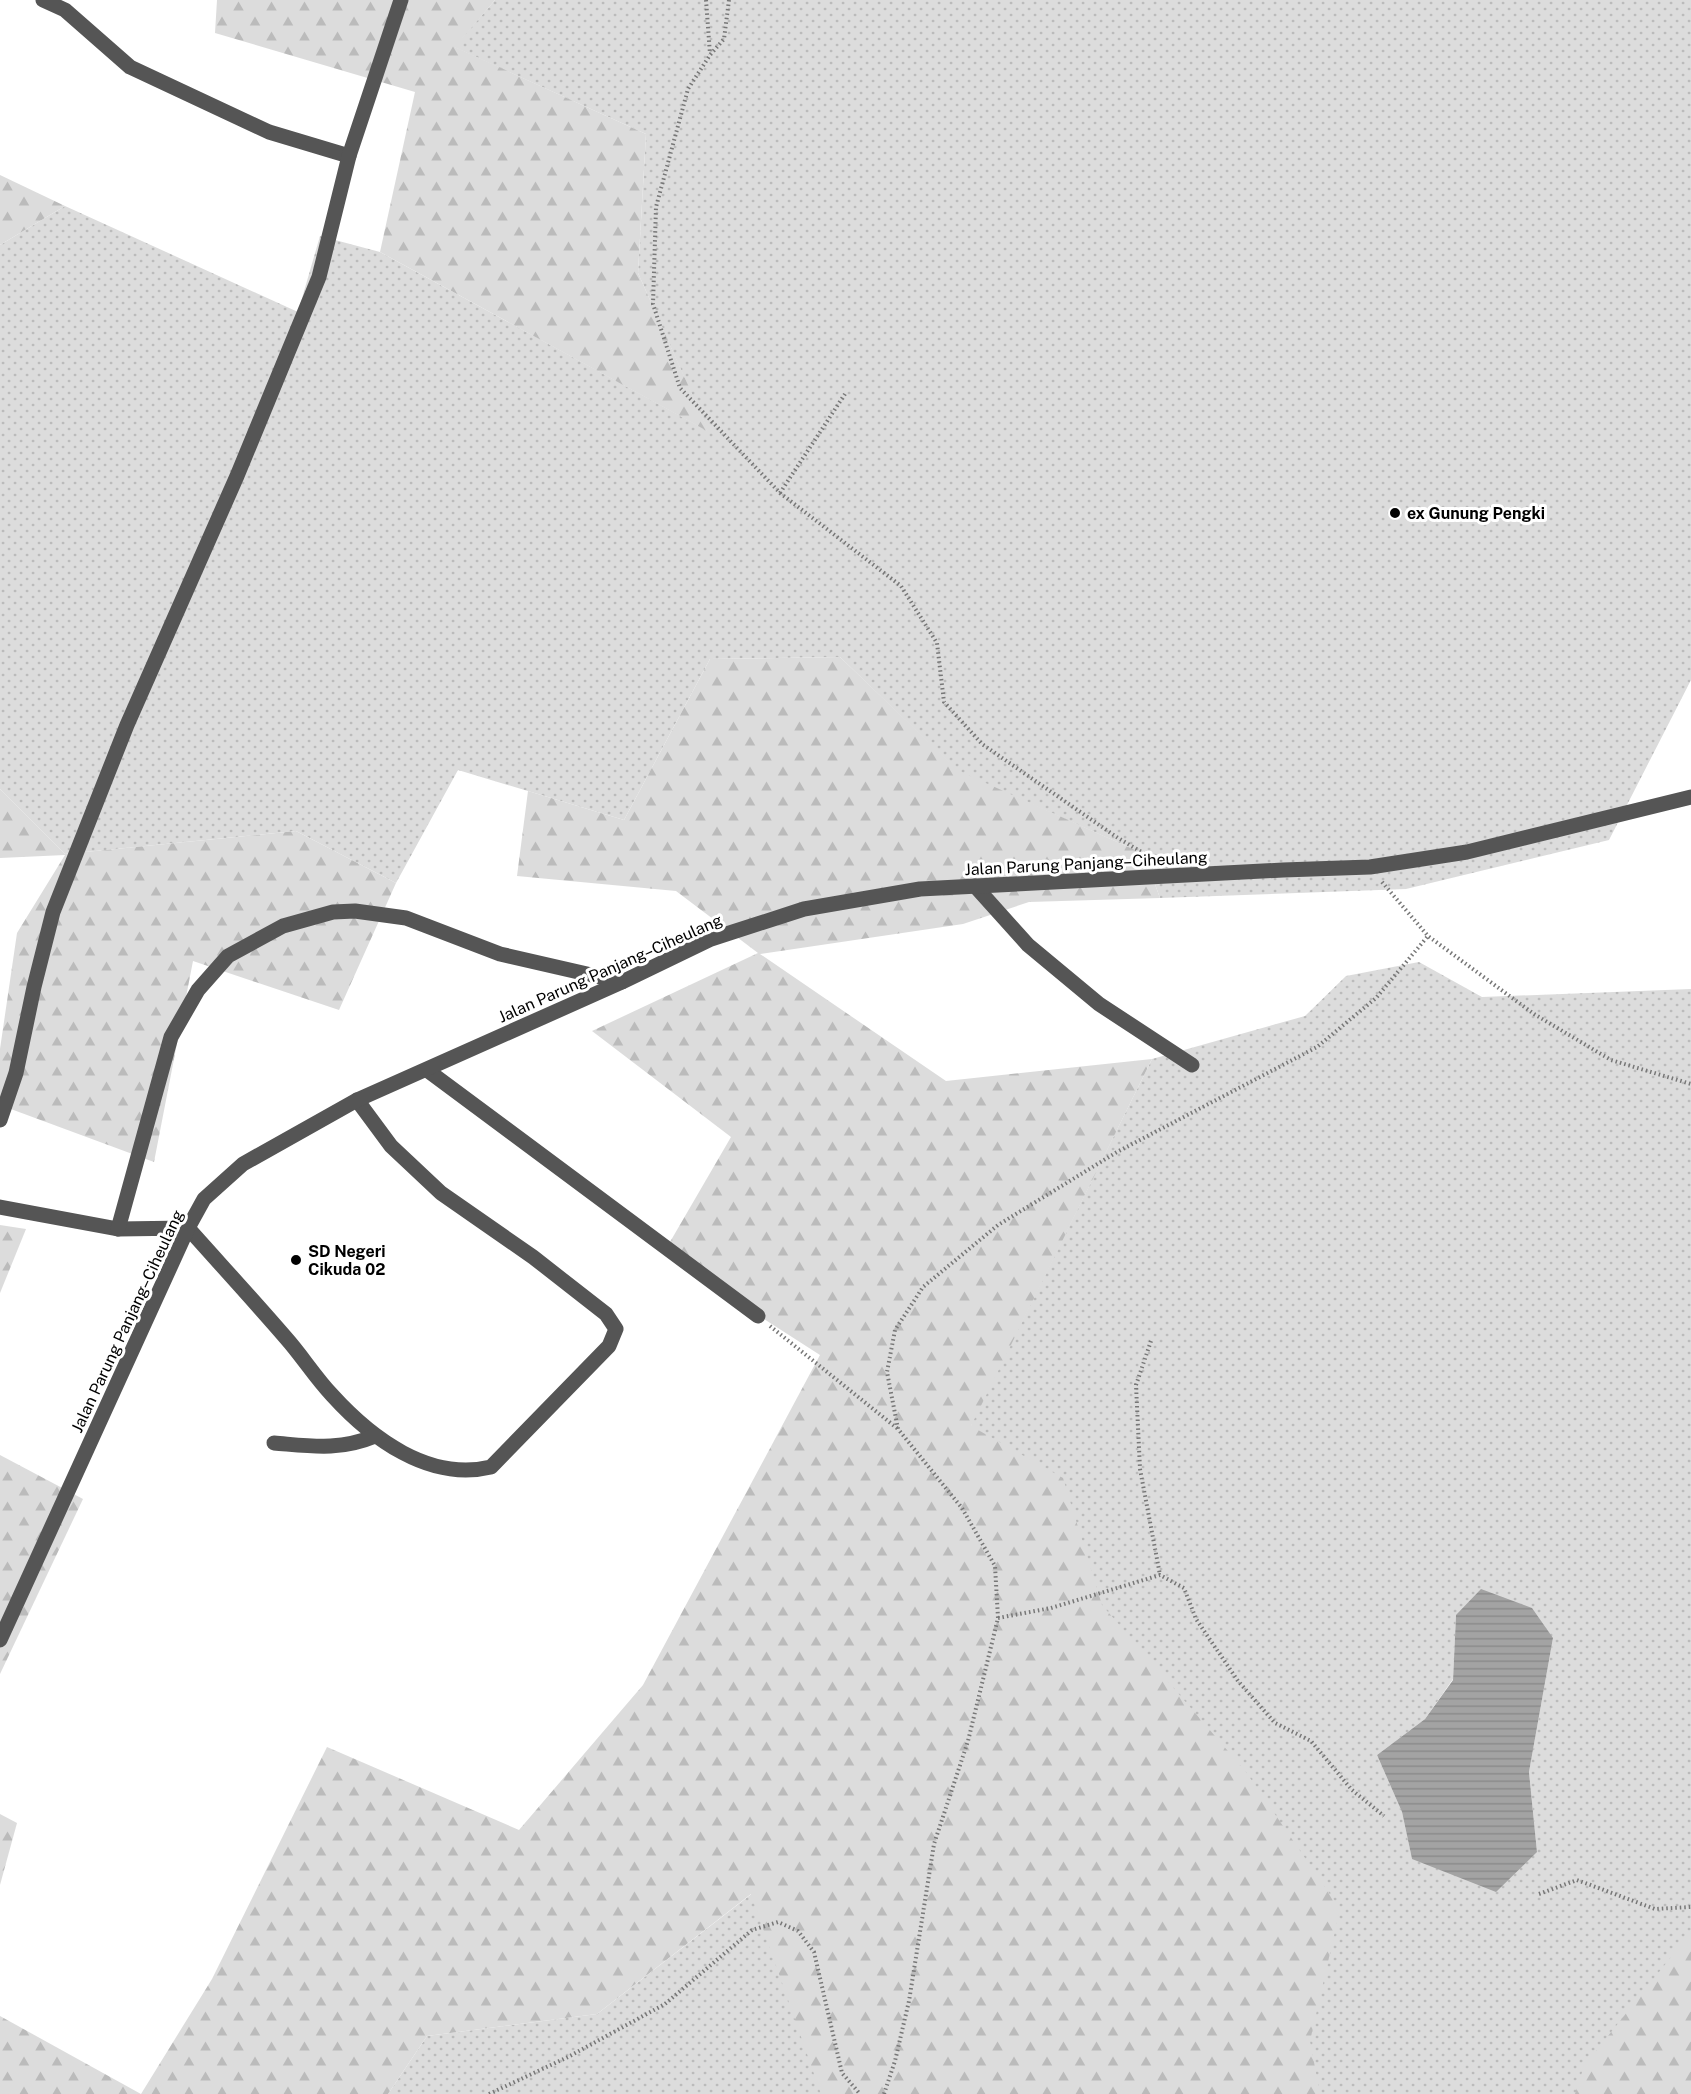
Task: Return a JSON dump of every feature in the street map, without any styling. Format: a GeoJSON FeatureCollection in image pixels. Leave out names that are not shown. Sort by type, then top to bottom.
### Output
{"type":"FeatureCollection","features":[{"type":"Feature","properties":{"kind":"street"},"geometry":{"type":"LineString","coordinates":[[43,0],[64,10],[130,67],[269,132],[349,156]]}},
{"type":"Feature","properties":{"kind":"street"},"geometry":{"type":"LineString","coordinates":[[0,1120],[16,1073],[53,912],[127,725],[237,476],[320,277],[349,156],[400,0]]}},
{"type":"Feature","properties":{"kind":"street","name":"Jalan Parung Panjang–Ciheulang"},"geometry":{"type":"LineString","coordinates":[[0,1640],[188,1228],[204,1199],[243,1164],[357,1100],[622,982],[711,939],[804,909],[920,889],[1370,867],[1467,852],[1691,797]]}},
{"type":"Feature","properties":{"kind":"street"},"geometry":{"type":"LineString","coordinates":[[975,886],[1028,945],[1090,996],[1192,1065]]}},
{"type":"Feature","properties":{"kind":"street"},"geometry":{"type":"LineString","coordinates":[[118,1229],[171,1037],[198,990],[228,956],[283,926],[333,912],[355,911],[406,918],[500,954],[622,982]]}},
{"type":"Feature","properties":{"kind":"street"},"geometry":{"type":"LineString","coordinates":[[427,1070],[758,1316]]}},
{"type":"Feature","properties":{"kind":"street"},"geometry":{"type":"LineString","coordinates":[[0,1207],[118,1229],[188,1228],[288,1340],[331,1395],[375,1436],[419,1461],[442,1467],[475,1471],[491,1467],[609,1346],[616,1329],[606,1314],[588,1299],[441,1192],[391,1146],[357,1100]]}},
{"type":"Feature","properties":{"kind":"street"},"geometry":{"type":"LineString","coordinates":[[273,1443],[327,1448],[355,1444],[375,1436]]}},
{"type":"Feature","properties":{"kind":"path"},"geometry":{"type":"LineString","coordinates":[[706,0],[710,55]]}},
{"type":"Feature","properties":{"kind":"path"},"geometry":{"type":"LineString","coordinates":[[729,0],[724,39],[687,89],[656,207],[653,304],[680,388],[780,493],[901,586],[937,643],[944,702],[982,744],[1118,838],[1156,860]]}},
{"type":"Feature","properties":{"kind":"path"},"geometry":{"type":"LineString","coordinates":[[780,493],[844,394]]}},
{"type":"Feature","properties":{"kind":"path"},"geometry":{"type":"LineString","coordinates":[[1370,867],[1428,936],[1534,1014],[1611,1060],[1691,1084]]}},
{"type":"Feature","properties":{"kind":"path"},"geometry":{"type":"LineString","coordinates":[[898,1429],[887,1372],[895,1330],[923,1287],[998,1225],[1098,1164],[1317,1047],[1376,998],[1428,936]]}},
{"type":"Feature","properties":{"kind":"path"},"geometry":{"type":"LineString","coordinates":[[758,1316],[898,1429],[962,1508],[995,1566],[998,1618],[968,1741],[933,1844],[909,2001],[895,2061],[884,2094]]}},
{"type":"Feature","properties":{"kind":"path"},"geometry":{"type":"LineString","coordinates":[[1151,1341],[1136,1385],[1140,1469],[1160,1575]]}},
{"type":"Feature","properties":{"kind":"path"},"geometry":{"type":"LineString","coordinates":[[998,1618],[1051,1608],[1160,1575],[1184,1588],[1196,1619],[1238,1682],[1275,1723],[1311,1741],[1352,1790],[1384,1816]]}},
{"type":"Feature","properties":{"kind":"path"},"geometry":{"type":"LineString","coordinates":[[1539,1894],[1577,1880],[1655,1909],[1691,1907]]}},
{"type":"Feature","properties":{"kind":"path"},"geometry":{"type":"LineString","coordinates":[[489,2094],[568,2057],[665,2004],[752,1930],[778,1922],[798,1931],[814,1952],[842,2073],[860,2094]]}},
{"type":"Feature","properties":{"kind":"green space"},"geometry":{"type":"Polygon","coordinates":[[[217,0],[495,0],[455,47],[646,134],[638,273],[709,432],[380,252],[415,92],[215,33],[217,0]]]}},
{"type":"Feature","properties":{"kind":"green space"},"geometry":{"type":"Polygon","coordinates":[[[495,0],[1691,0],[1691,680],[1609,840],[1406,889],[1160,898],[1144,854],[959,772],[840,657],[710,659],[624,820],[458,770],[396,883],[296,831],[65,854],[0,789],[0,245],[65,206],[298,312],[320,236],[380,252],[708,431],[638,273],[646,134],[454,47],[495,0]]]}},
{"type":"Feature","properties":{"kind":"green space"},"geometry":{"type":"Polygon","coordinates":[[[0,175],[65,206],[0,245],[0,175]]]}},
{"type":"Feature","properties":{"kind":"green space"},"geometry":{"type":"Polygon","coordinates":[[[840,657],[959,771],[1144,854],[1160,898],[1029,902],[963,924],[760,954],[946,1081],[1152,1059],[971,1426],[1063,1478],[1102,1605],[1246,1772],[1340,1909],[1310,2041],[1320,2094],[821,2094],[751,1894],[597,2014],[427,2036],[388,2094],[141,2094],[212,1979],[327,1747],[519,1830],[643,1685],[820,1355],[663,1254],[731,1137],[592,1031],[758,953],[676,891],[517,876],[528,791],[624,820],[710,659],[840,657]]]}},
{"type":"Feature","properties":{"kind":"green space"},"geometry":{"type":"Polygon","coordinates":[[[0,789],[65,854],[296,831],[396,883],[339,1010],[193,961],[154,1162],[0,1105],[0,1049],[17,933],[65,855],[0,858],[0,789]]]}},
{"type":"Feature","properties":{"kind":"green space"},"geometry":{"type":"Polygon","coordinates":[[[1419,962],[1482,997],[1691,989],[1691,2094],[388,2094],[427,2036],[597,2014],[875,1798],[972,1422],[1152,1059],[1305,1016],[1346,976],[1419,962]],[[1456,1615],[1453,1679],[1425,1719],[1377,1755],[1402,1812],[1412,1859],[1537,1852],[1529,1772],[1553,1638],[1456,1615]]]}},
{"type":"Feature","properties":{"kind":"green space"},"geometry":{"type":"Polygon","coordinates":[[[0,1225],[26,1229],[0,1293],[0,1225]]]}},
{"type":"Feature","properties":{"kind":"green space"},"geometry":{"type":"Polygon","coordinates":[[[0,1455],[83,1499],[0,1674],[0,1455]]]}},
{"type":"Feature","properties":{"kind":"green space"},"geometry":{"type":"Polygon","coordinates":[[[0,1814],[17,1823],[0,1885],[0,1814]]]}},
{"type":"Feature","properties":{"kind":"green space"},"geometry":{"type":"Polygon","coordinates":[[[1691,1932],[1691,2094],[1575,2094],[1584,2066],[1691,1932]]]}},
{"type":"Feature","properties":{"kind":"green space"},"geometry":{"type":"Polygon","coordinates":[[[0,2016],[141,2094],[0,2094],[0,2016]]]}},
{"type":"Feature","properties":{"kind":"shaded area"},"geometry":{"type":"Polygon","coordinates":[[[1481,1589],[1532,1608],[1553,1638],[1529,1772],[1537,1852],[1496,1892],[1412,1859],[1402,1812],[1377,1755],[1425,1719],[1453,1680],[1456,1615],[1481,1589]]]}},
{"type":"Feature","properties":{"kind":"place","name":"ex Gunung Pengki"},"geometry":{"type":"Point","coordinates":[1395,513]}},
{"type":"Feature","properties":{"kind":"place","name":"SD Negeri Cikuda 02"},"geometry":{"type":"Point","coordinates":[296,1260]}}]}
